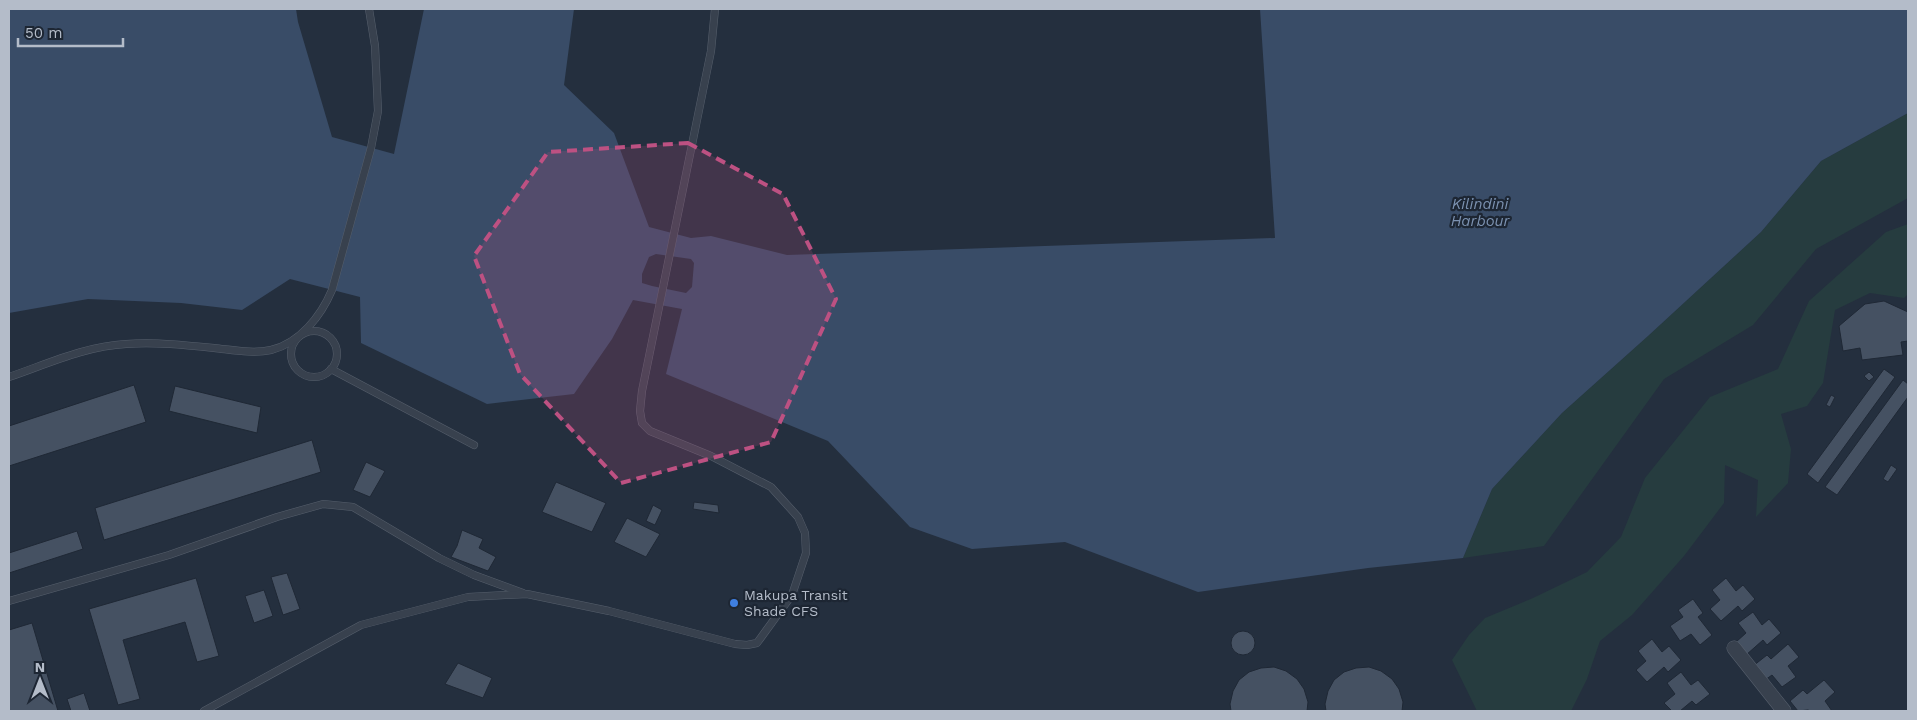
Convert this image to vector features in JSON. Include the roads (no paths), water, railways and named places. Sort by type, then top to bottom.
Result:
[{"type":"street","points":[[1734,648],[1784,711]]},
{"type":"lane","points":[[9,377],[85,351],[124,344],[184,345],[254,352],[272,350],[299,336],[310,331],[317,331],[330,336],[334,342],[337,356],[331,369],[319,376],[305,375],[292,364],[290,353],[292,346],[299,336],[326,304],[332,290],[371,148],[378,112],[378,89],[375,46],[369,9]]},
{"type":"lane","points":[[9,601],[169,555],[276,517],[323,504],[353,507],[404,535],[439,558],[474,575],[527,594],[609,611],[735,644],[747,645],[757,643],[792,595],[806,553],[805,533],[798,517],[770,487],[711,456],[650,432],[642,423],[640,411],[642,392],[711,51],[715,9]]},
{"type":"lane","points":[[331,369],[474,445]]},
{"type":"lane","points":[[204,711],[360,625],[468,597],[527,594]]},
{"type":"water","name":"Kilindini Harbour","points":[[9,9],[296,9],[298,22],[332,137],[394,154],[424,9],[574,9],[564,85],[614,133],[649,227],[691,238],[711,236],[787,255],[1275,238],[1260,9],[1908,9],[1908,113],[1821,161],[1761,232],[1562,413],[1492,489],[1463,558],[1368,568],[1198,592],[1065,542],[972,549],[910,527],[828,441],[666,374],[682,309],[633,300],[612,339],[574,394],[487,404],[361,343],[360,297],[290,279],[242,310],[181,303],[88,299],[9,313]],"holes":[[[656,254],[691,259],[694,263],[692,287],[686,293],[642,283],[642,274],[649,257]]]},
{"type":"place","name":"Makupa Transit Shade CFS","points":[[734,603]]}]
